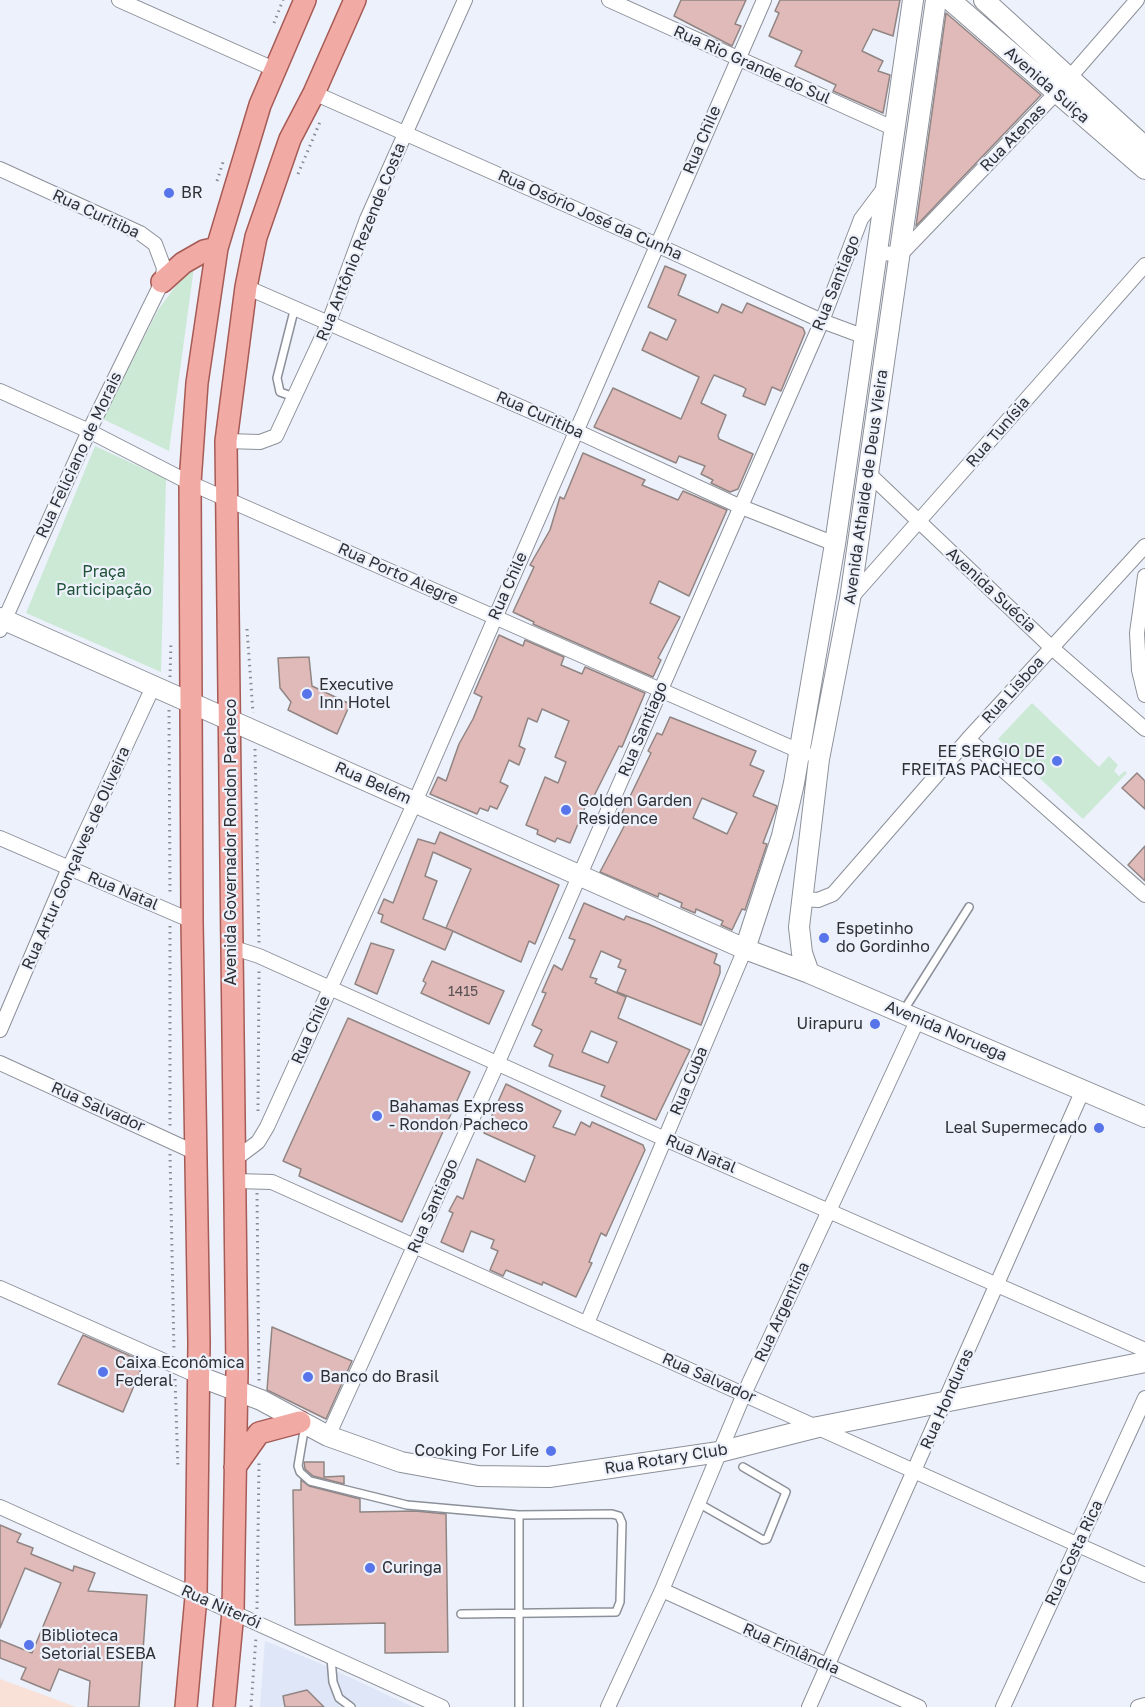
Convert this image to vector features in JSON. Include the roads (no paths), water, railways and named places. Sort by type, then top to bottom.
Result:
[{"type":"main road","points":[[186,1707],[196,1597],[198,1376],[194,1152],[186,919],[192,704],[190,483],[196,383],[217,248],[260,105],[305,0]]},
{"type":"main road","name":"Avenida Governador Rondon Pacheco","points":[[224,1707],[233,1612],[236,1390],[230,722],[224,496],[226,441],[246,287],[256,237],[290,139],[322,96],[355,0]]},
{"type":"main road","points":[[162,282],[189,259],[217,248]]},
{"type":"main road","points":[[235,1468],[259,1433],[302,1423]]},
{"type":"street","points":[[119,0],[276,70]]},
{"type":"street","name":"Rua Antônio Rezende Costa","points":[[226,441],[260,442],[276,436],[329,322],[348,266],[465,0]]},
{"type":"street","name":"Rua Rio Grande do Sul","points":[[609,0],[895,129]]},
{"type":"street","name":"Rua Chile","points":[[234,1160],[258,1142],[267,1127],[415,802],[493,617],[764,0]]},
{"type":"street","name":"Avenida Athaide de Deus Vieira","points":[[782,836],[799,751],[834,544],[913,0]]},
{"type":"street","name":"Avenida Athaide de Deus Vieira","points":[[809,973],[802,953],[800,927],[819,759],[850,599],[936,0]]},
{"type":"street","name":"Avenida Suiça","points":[[950,0],[1145,147]]},
{"type":"street","name":"Avenida Suiça","points":[[984,0],[1062,85],[1145,169]]},
{"type":"street","name":"Rua Atenas","points":[[901,254],[1062,85],[1137,0]]},
{"type":"street","name":"Rua Osório José da Cunha","points":[[322,96],[657,244],[822,321],[865,337]]},
{"type":"street","name":"Rua Curitiba","points":[[0,169],[140,233],[155,244],[161,255],[164,268],[162,282]]},
{"type":"street","name":"Rua Santiago","points":[[328,1436],[498,1062],[739,506],[822,321],[861,219],[886,187]]},
{"type":"street","points":[[876,254],[901,254]]},
{"type":"street","name":"Rua Tunísia","points":[[850,599],[1145,265]]},
{"type":"street","name":"Rua Feliciano de Morais","points":[[1,623],[89,431],[162,282]]},
{"type":"street","name":"Rua Curitiba","points":[[246,287],[576,431],[739,506],[834,544]]},
{"type":"street","name":"Rua Porto Alegre","points":[[0,391],[89,431],[190,483],[819,759]]},
{"type":"street","name":"Avenida Suécia","points":[[867,472],[1052,648],[1145,729]]},
{"type":"street","name":"Rua Lisboa","points":[[803,899],[818,900],[833,894],[968,739],[1145,546]]},
{"type":"street","points":[[1145,576],[1137,633],[1139,670],[1145,695]]},
{"type":"street","name":"Rua Belém","points":[[1,623],[230,722],[254,729],[745,949]]},
{"type":"street","name":"Rua Artur Gonçalves de Oliveira","points":[[0,1030],[69,868],[153,687]]},
{"type":"street","points":[[968,739],[1145,895]]},
{"type":"street","name":"Rua Cuba","points":[[587,1323],[745,949],[782,836]]},
{"type":"street","name":"Rua Natal","points":[[0,838],[186,919]]},
{"type":"street","points":[[772,959],[789,947],[800,927]]},
{"type":"street","name":"Rua Natal","points":[[231,947],[259,956],[665,1139],[830,1209],[1145,1350]]},
{"type":"street","name":"Avenida Noruega","points":[[745,949],[809,973],[1145,1117]]},
{"type":"street","name":"Rua Argentina","points":[[608,1707],[662,1590],[744,1394],[830,1209],[910,1016]]},
{"type":"street","name":"Rua Salvador","points":[[0,1063],[194,1152]]},
{"type":"street","name":"Rua Honduras","points":[[809,1707],[1083,1090]]},
{"type":"street","name":"Rua Salvador","points":[[235,1181],[272,1182],[1145,1575]]},
{"type":"street","points":[[0,1288],[198,1376]]},
{"type":"street","name":"Rua Rotary Club","points":[[198,1376],[259,1399],[328,1436],[401,1462],[478,1476],[549,1477],[719,1452],[818,1427],[1145,1362]]},
{"type":"street","name":"Rua Costa Rica","points":[[1003,1707],[1145,1398]]},
{"type":"street","name":"Rua Niterói","points":[[0,1507],[442,1707]]},
{"type":"street","name":"Rua Finlândia","points":[[662,1590],[919,1707]]},
{"type":"street","points":[[1138,1707],[1145,1705]]},
{"type":"lane","points":[[294,397],[280,392],[277,378],[295,307]]},
{"type":"lane","points":[[910,1016],[969,907]]},
{"type":"lane","points":[[302,1423],[298,1466],[300,1472],[310,1481],[407,1505],[519,1515],[612,1514],[619,1516],[622,1523],[620,1602],[616,1612],[461,1614]]},
{"type":"lane","points":[[698,1503],[763,1540],[767,1539],[786,1492],[743,1467]]},
{"type":"lane","points":[[519,1515],[519,1707]]},
{"type":"lane","points":[[331,1658],[333,1682],[339,1698],[351,1707]]},
{"type":"place","name":"BR","points":[[169,193]]},
{"type":"place","name":"Executive Inn Hotel","points":[[307,694]]},
{"type":"place","name":"EE SERGIO DE FREITAS PACHECO","points":[[1057,761]]},
{"type":"place","name":"Golden Garden Residence","points":[[566,810]]},
{"type":"place","name":"Espetinho do Gordinho","points":[[824,938]]},
{"type":"place","name":"Uirapuru","points":[[875,1024]]},
{"type":"place","name":"Bahamas Express - Rondon Pacheco","points":[[377,1116]]},
{"type":"place","name":"Leal Supermecado","points":[[1099,1128]]},
{"type":"place","name":"Caixa Econômica Federal","points":[[103,1372]]},
{"type":"place","name":"Banco do Brasil","points":[[308,1377]]},
{"type":"place","name":"Cooking For Life","points":[[551,1451]]},
{"type":"place","name":"Curinga","points":[[370,1568]]},
{"type":"place","name":"Biblioteca Setorial ESEBA","points":[[29,1645]]},
{"type":"park label","name":"Praça Participação","points":[[104,581]]}]
